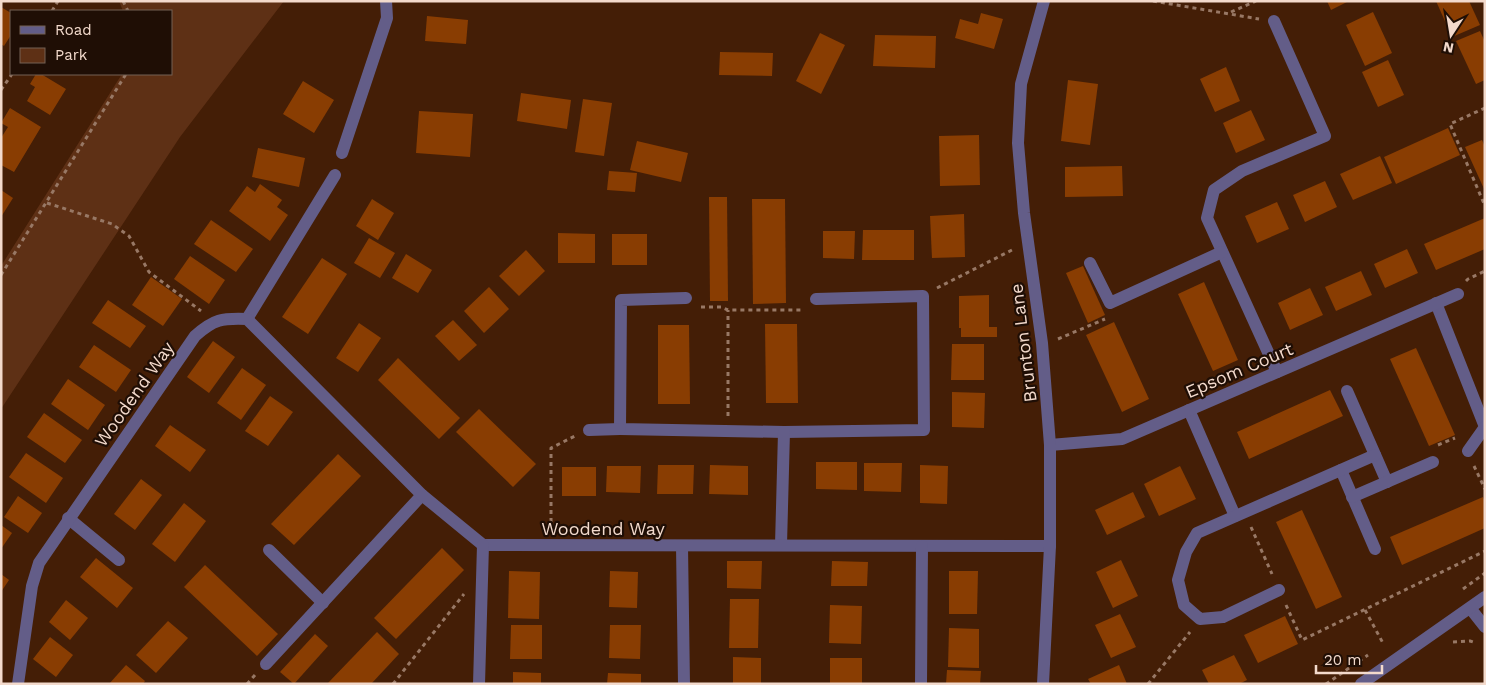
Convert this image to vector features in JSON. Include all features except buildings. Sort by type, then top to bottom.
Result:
[{"type":"street","points":[[342,153],[387,18],[386,1]]},
{"type":"street","name":"Brunton Lane","points":[[1043,684],[1050,546],[1050,446],[1042,343],[1028,241],[1018,143],[1021,84],[1044,1]]},
{"type":"street","points":[[1274,22],[1326,136],[1242,171],[1214,190],[1207,218],[1277,372]]},
{"type":"street","points":[[247,319],[335,175]]},
{"type":"street","points":[[1090,263],[1110,303],[1222,252]]},
{"type":"street","name":"Epsom Court","points":[[1050,446],[1122,439],[1458,294]]},
{"type":"street","points":[[589,430],[784,432],[924,430],[923,296],[816,298]]},
{"type":"street","points":[[620,429],[620,300],[686,298]]},
{"type":"street","points":[[1436,303],[1485,427],[1468,451]]},
{"type":"street","points":[[209,323],[228,318],[247,319],[422,495],[483,545],[479,684]]},
{"type":"street","name":"Woodend Way","points":[[18,684],[32,586],[39,563],[68,518],[195,336],[209,323]]},
{"type":"street","points":[[1347,391],[1387,482]]},
{"type":"street","points":[[1189,410],[1240,514]]},
{"type":"street","points":[[781,545],[784,432]]},
{"type":"street","points":[[1279,590],[1223,617],[1200,619],[1184,606],[1178,580],[1186,552],[1197,533],[1375,455]]},
{"type":"street","points":[[1352,497],[1433,462]]},
{"type":"street","points":[[1340,470],[1375,549]]},
{"type":"street","points":[[266,664],[422,495]]},
{"type":"street","points":[[68,518],[119,560]]},
{"type":"street","name":"Woodend Way","points":[[483,545],[1050,546]]},
{"type":"street","points":[[682,546],[684,684]]},
{"type":"street","points":[[921,684],[922,546]]},
{"type":"street","points":[[269,550],[323,602]]},
{"type":"street","points":[[1361,684],[1485,598]]},
{"type":"street","points":[[1470,608],[1485,627]]},
{"type":"path","points":[[1153,1],[1274,22]]},
{"type":"path","points":[[1230,13],[1256,1]]},
{"type":"path","points":[[1,90],[11,75]]},
{"type":"path","points":[[1,275],[125,75]]},
{"type":"path","points":[[1485,108],[1450,124],[1485,206]]},
{"type":"path","points":[[47,203],[112,224],[129,236],[149,272],[199,309],[209,323]]},
{"type":"path","points":[[923,296],[1028,241]]},
{"type":"path","points":[[686,298],[697,307],[721,307],[728,310],[808,310],[816,298]]},
{"type":"path","points":[[1042,343],[1064,338],[1108,318],[1110,303]]},
{"type":"path","points":[[728,310],[728,431]]},
{"type":"path","points":[[551,545],[551,448],[589,430]]},
{"type":"path","points":[[1240,514],[1302,640],[1485,551]]},
{"type":"path","points":[[393,684],[482,571]]},
{"type":"path","points":[[1365,610],[1384,644]]},
{"type":"path","points":[[1148,684],[1200,619]]},
{"type":"path","points":[[1449,643],[1459,640],[1478,644]]},
{"type":"green space","points":[[119,1],[284,1],[180,137],[1,409],[1,266],[121,75],[172,75],[172,10],[123,10]]}]
